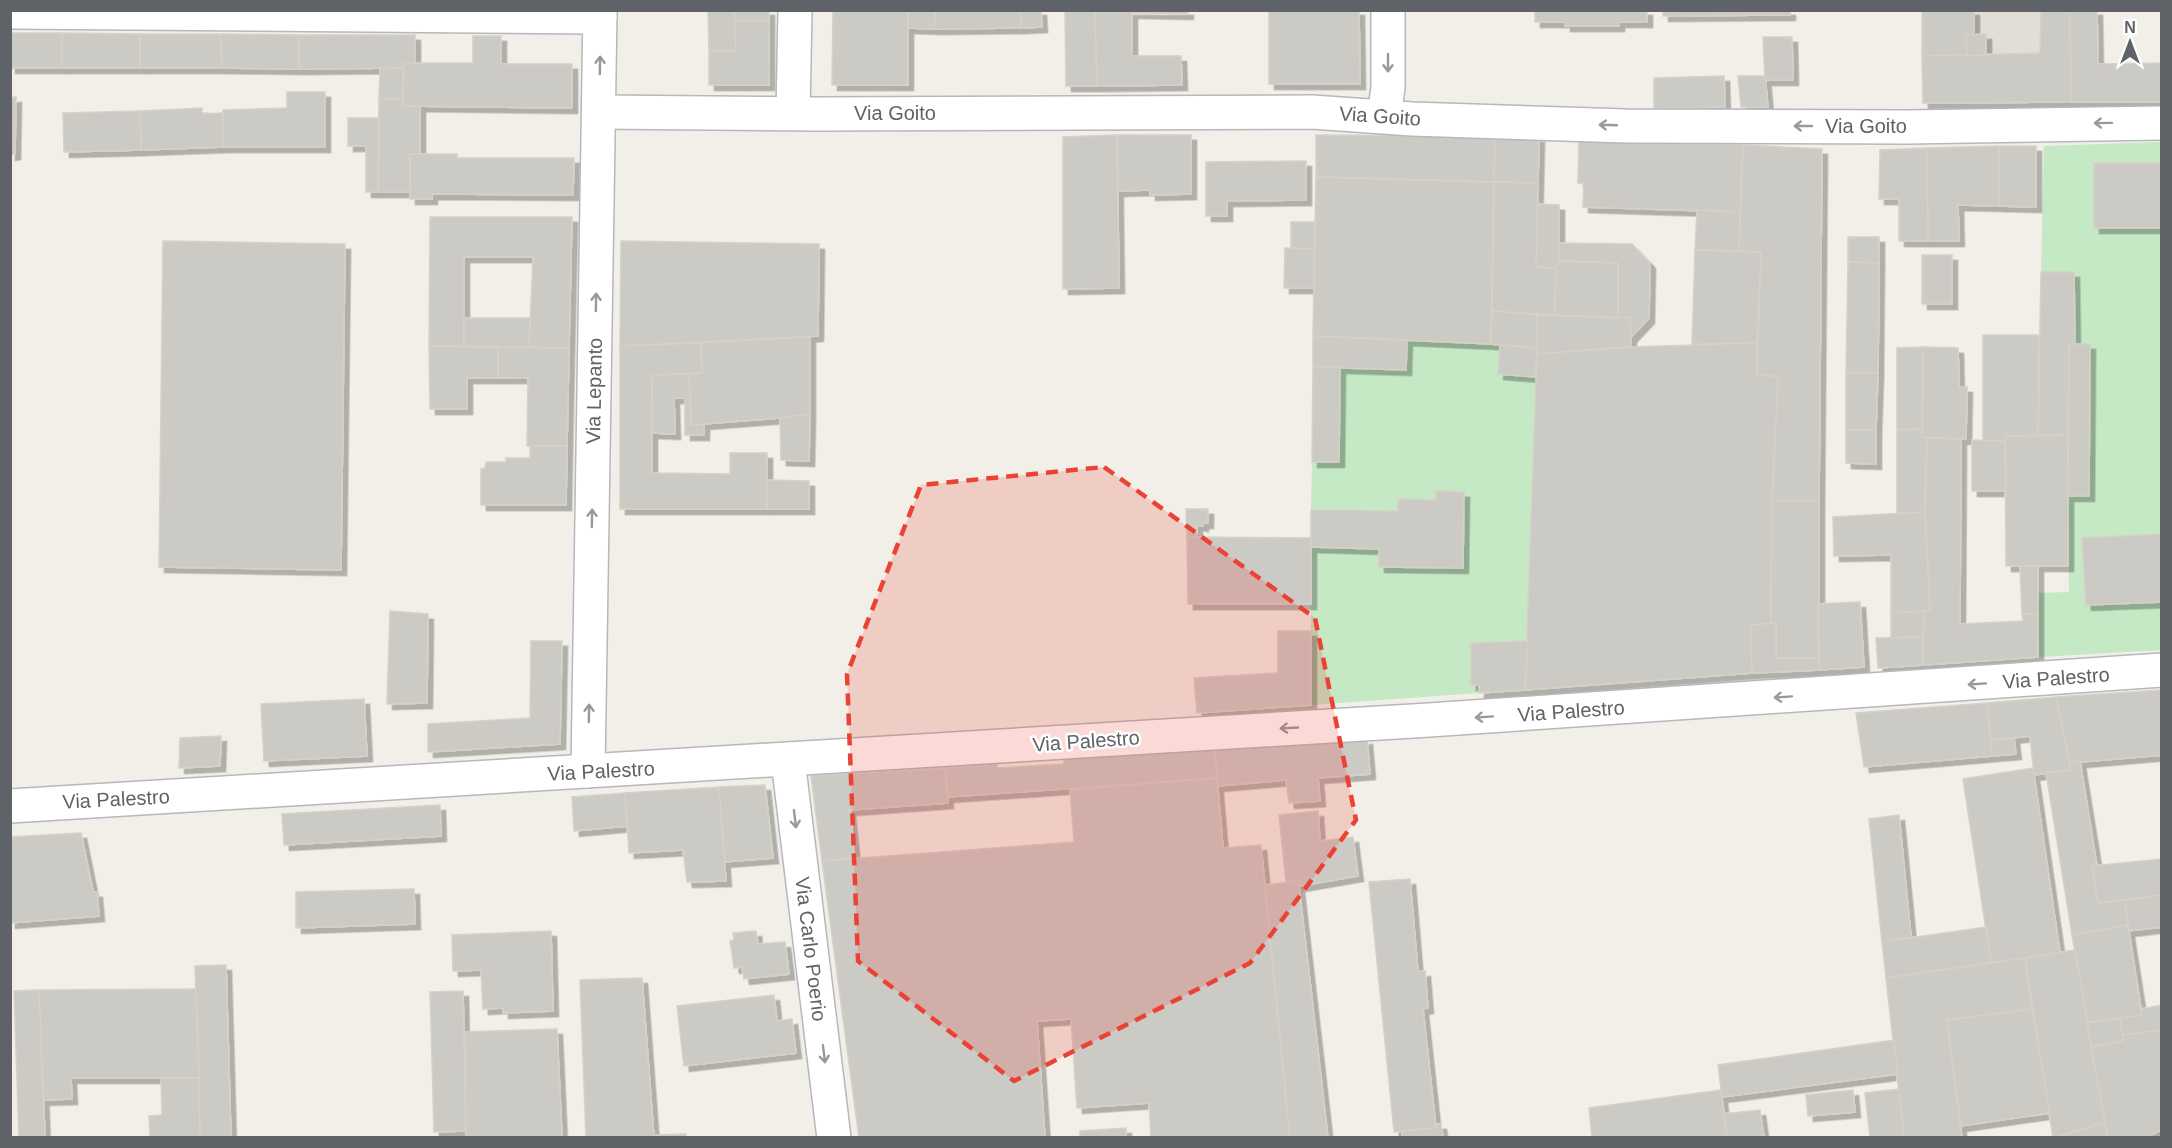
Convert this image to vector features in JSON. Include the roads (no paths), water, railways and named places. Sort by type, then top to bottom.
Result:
[{"type":"street","points":[[794,113],[795,10]]},
{"type":"street","points":[[1384,116],[1388,88],[1388,10]]},
{"type":"street","points":[[10,12],[600,14]]},
{"type":"street","name":"Via Lepanto","points":[[588,771],[600,14]]},
{"type":"street","name":"Via Goito","points":[[599,112],[1312,112],[1412,119],[1626,126],[1907,127],[2162,123]]},
{"type":"street","name":"Via Palestro","points":[[10,806],[788,760],[1844,693],[2162,670]]},
{"type":"street","name":"Via Carlo Poerio","points":[[788,760],[834,1137]]}]
